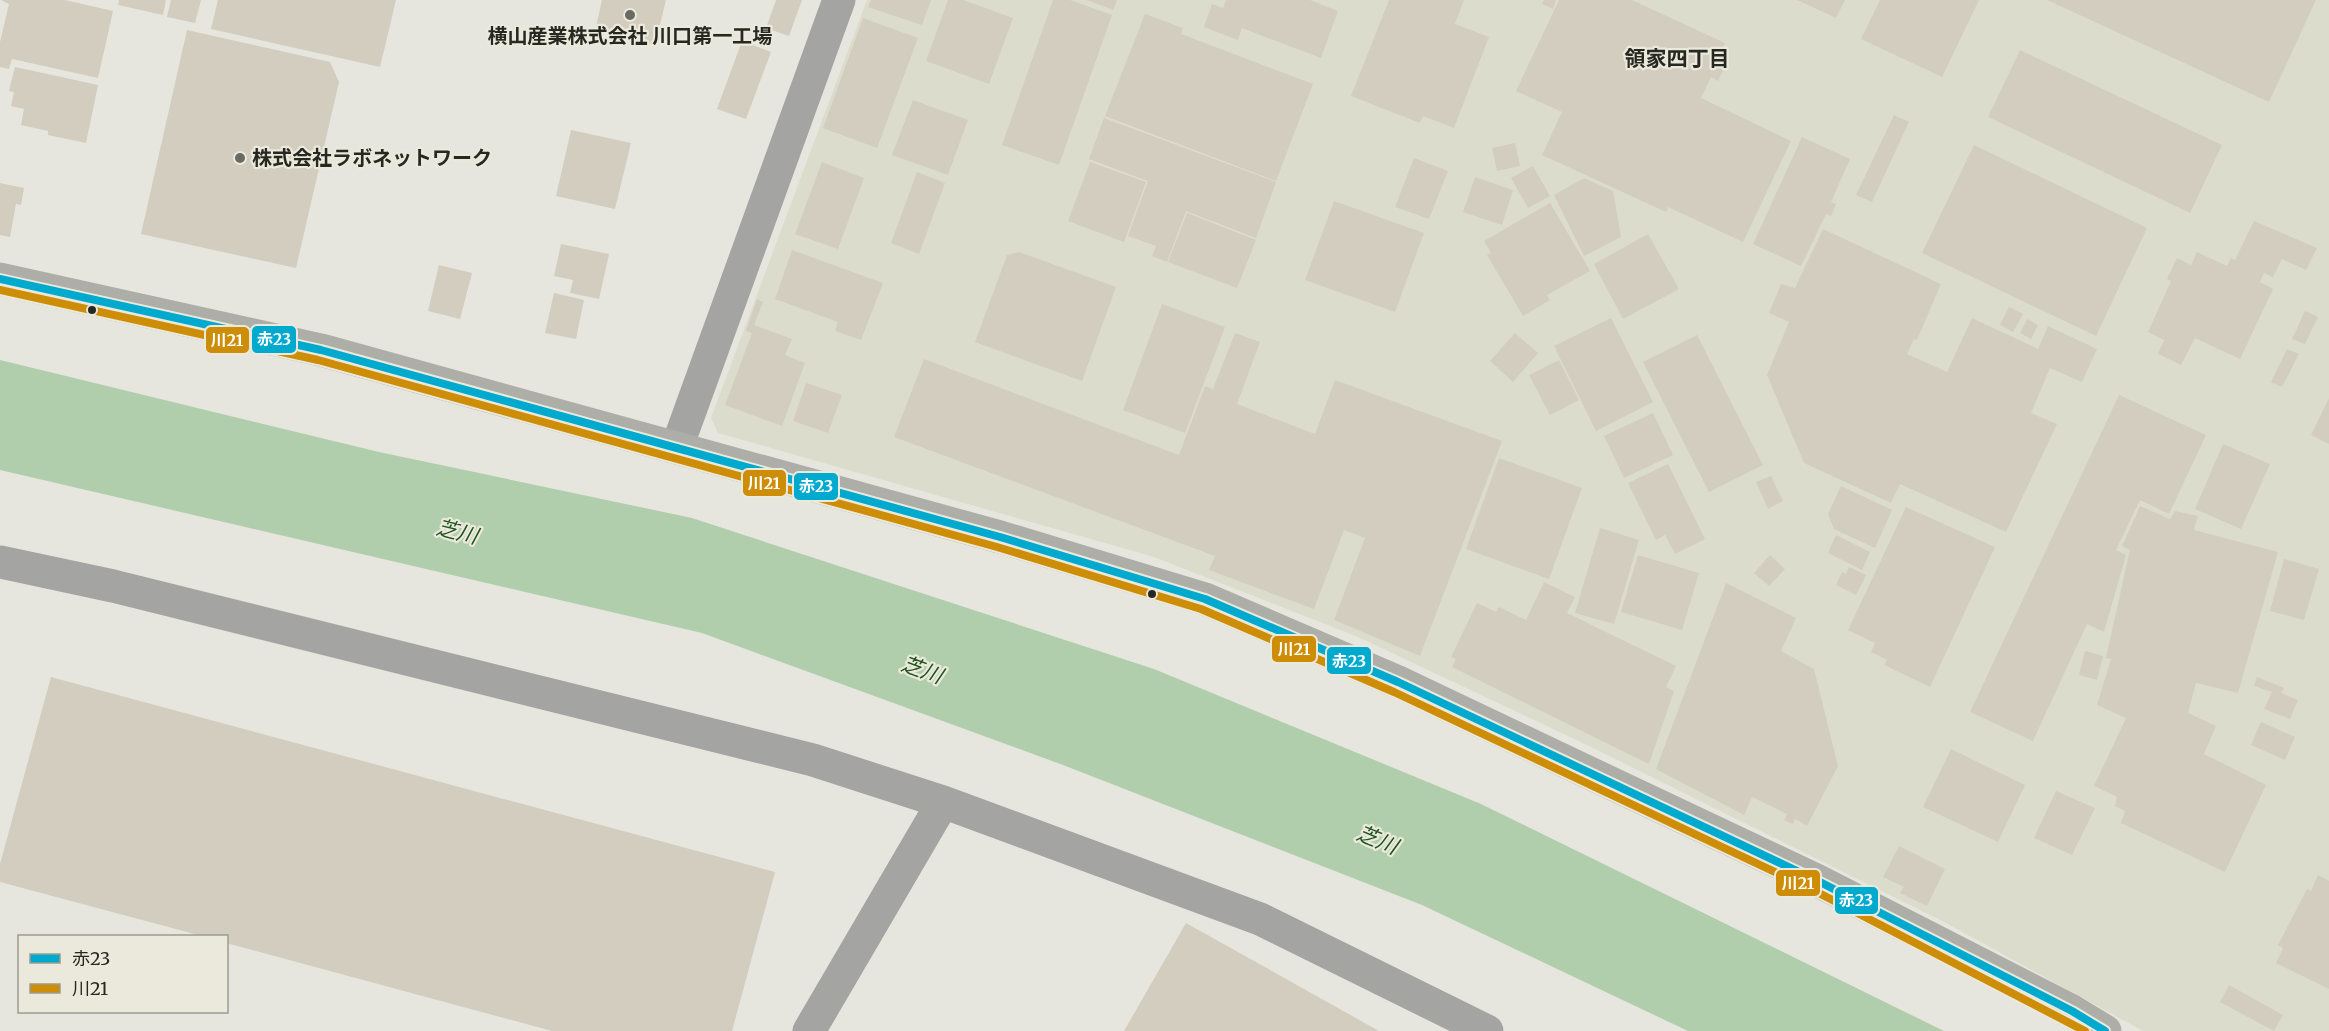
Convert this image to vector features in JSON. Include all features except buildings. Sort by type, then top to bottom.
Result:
[{"type":"street","points":[[677,447],[839,0]]},
{"type":"street","points":[[0,279],[321,350],[1000,537],[1205,599],[1398,682],[1818,881],[2072,1011],[2105,1031]]},
{"type":"street","points":[[0,562],[113,586],[813,760],[943,802],[1260,919],[1486,1031]]},
{"type":"street","points":[[809,1031],[943,802]]},
{"type":"shaded area","points":[[867,0],[2329,0],[2329,1031],[2143,1031],[1946,923],[1587,745],[1358,637],[1154,557],[718,433],[711,418]]},
{"type":"water","name":"芝川","points":[[0,360],[379,452],[692,518],[1154,669],[1481,804],[1944,1031],[1688,1031],[1422,905],[1063,765],[702,633],[0,470]]},
{"type":"transit line","name":"赤23","points":[[0,279],[321,350],[1000,537],[1205,599],[1398,682],[1818,881],[2072,1011],[2105,1031]]},
{"type":"transit line","name":"川21","points":[[0,290],[318,360],[997,547],[1201,609],[1394,692],[1813,890],[2085,1031]]},
{"type":"place","name":"横山産業株式会社 川口第一工場","points":[[630,15]]},
{"type":"place","name":"株式会社ラボネットワーク","points":[[240,158]]},
{"type":"district","name":"領家四丁目","points":[[1677,59]]}]
